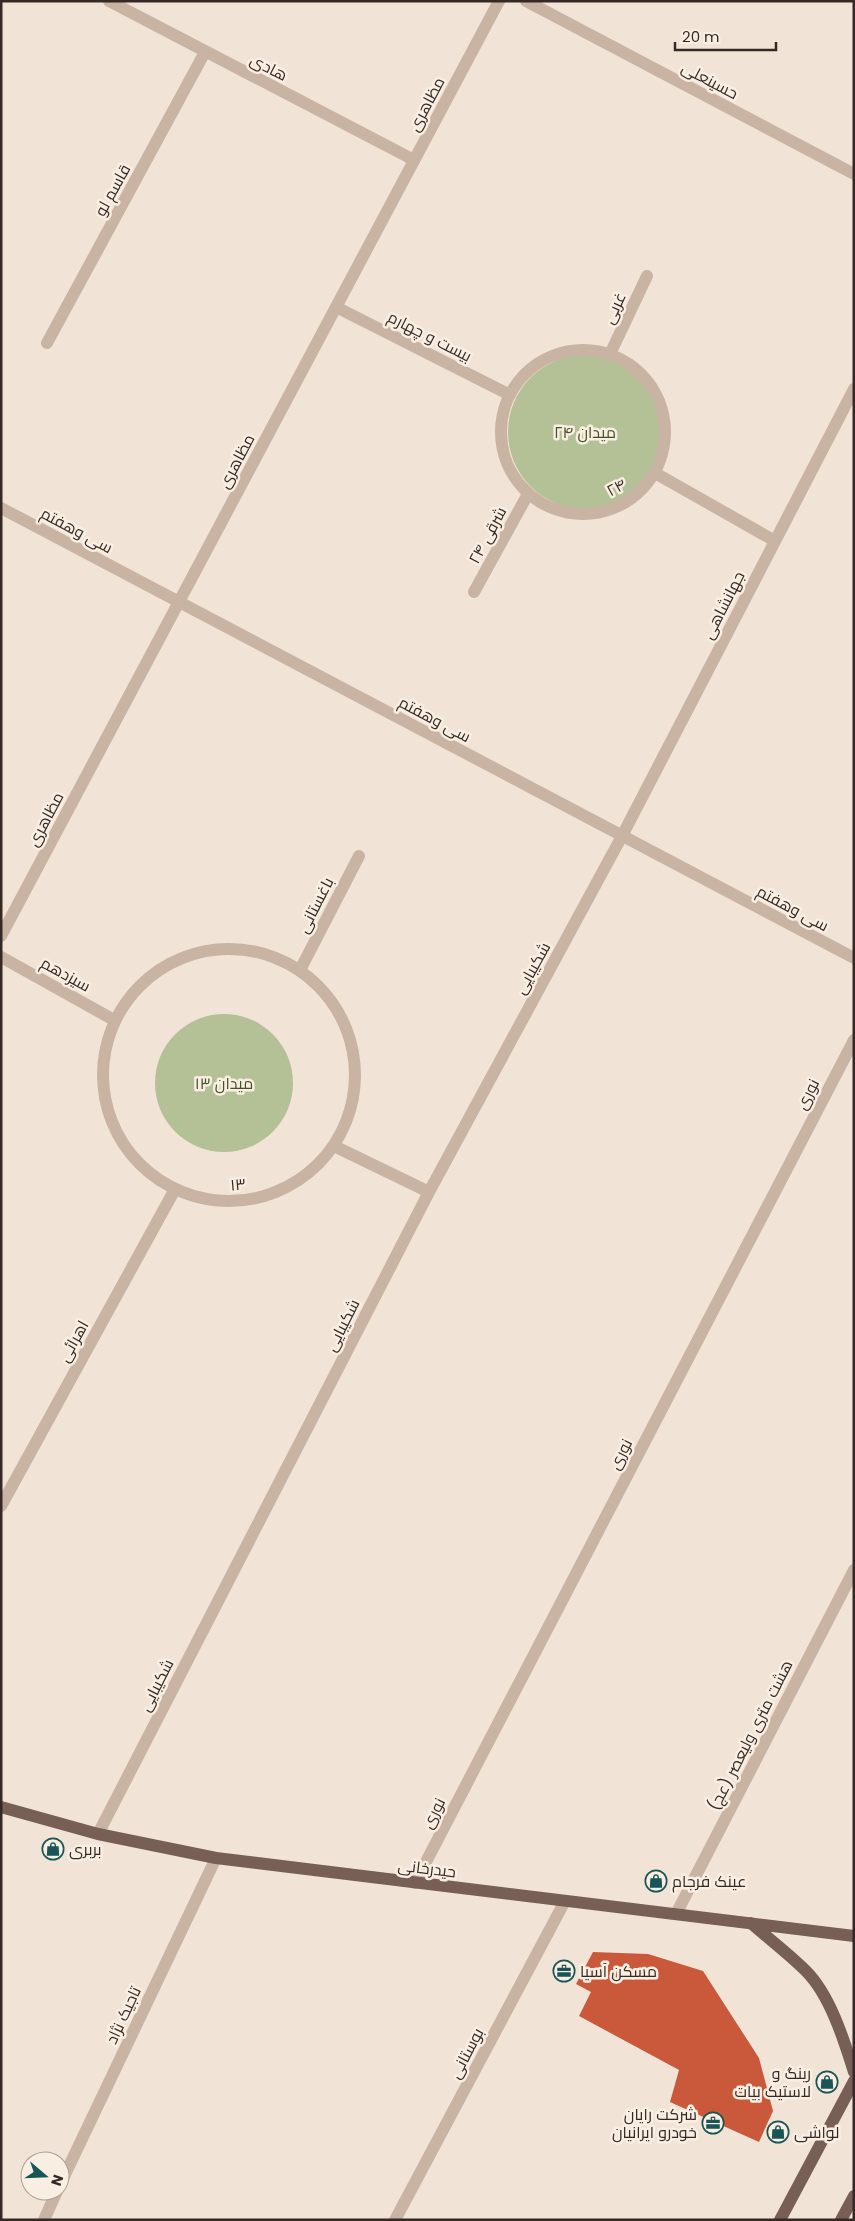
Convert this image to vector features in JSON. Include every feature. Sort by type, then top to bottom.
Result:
[{"type":"main road","name":"حیدرخانی","points":[[1,1807],[98,1834],[216,1858],[854,1936]]},
{"type":"main road","points":[[750,1923],[807,1972],[830,2007],[843,2037],[854,2072]]},
{"type":"main road","points":[[780,2220],[854,2081]]},
{"type":"main road","points":[[841,2220],[854,2196]]},
{"type":"street","name":"مظاهری","points":[[1,936],[499,1]]},
{"type":"street","name":"حسینعلی","points":[[526,1],[854,174]]},
{"type":"street","name":"هادی","points":[[117,3],[205,52],[414,160]]},
{"type":"street","name":"قاسم لو","points":[[47,343],[205,52]]},
{"type":"street","name":"غربی","points":[[610,354],[647,276]]},
{"type":"street","name":"بیست و چهارم","points":[[336,307],[510,395]]},
{"type":"street","name":"۲۴","points":[[588,349],[610,354],[632,365],[649,382],[661,403],[666,426],[664,450],[655,473],[640,493],[620,507],[596,514],[571,514],[548,507],[528,494],[511,473],[502,447],[502,420],[510,395],[524,375],[542,360],[564,352],[588,349]]},
{"type":"street","name":"جهانشاهی","points":[[622,836],[854,389]]},
{"type":"street","points":[[655,473],[775,541]]},
{"type":"street","name":"۲۴ شرقی","points":[[474,592],[528,494]]},
{"type":"street","name":"سی وهفتم","points":[[1,508],[854,958]]},
{"type":"street","name":"شکیبایی","points":[[98,1834],[429,1192],[622,836]]},
{"type":"street","name":"باغستانی","points":[[300,970],[359,856]]},
{"type":"street","name":"۱۳","points":[[218,948],[261,952],[300,970],[330,997],[348,1032],[356,1071],[351,1111],[334,1146],[310,1173],[279,1192],[244,1202],[208,1201],[174,1191],[141,1168],[117,1136],[103,1098],[102,1058],[114,1020],[140,984],[176,959],[209,950],[218,948]]},
{"type":"street","name":"سیزدهم","points":[[1,957],[114,1020]]},
{"type":"street","name":"نوری","points":[[415,1883],[854,1040]]},
{"type":"street","points":[[334,1146],[429,1192]]},
{"type":"street","name":"اهرائی","points":[[1,1506],[174,1191]]},
{"type":"street","name":"هشت متری ولیعصر (عج)","points":[[676,1914],[854,1570]]},
{"type":"street","name":"تاجیک نژاد","points":[[70,2164],[216,1858]]},
{"type":"street","name":"بوستانی","points":[[395,2220],[565,1902]]},
{"type":"street","points":[[44,2220],[53,2201]]},
{"type":"green space","name":"میدان ۲۴","points":[[585,355],[600,356],[615,361],[640,377],[656,402],[661,417],[661,447],[656,462],[640,487],[615,503],[600,508],[585,509],[570,508],[555,503],[530,487],[514,462],[509,447],[508,432],[509,417],[514,402],[530,377],[555,361],[570,356]]},
{"type":"green space","name":"میدان ۱۳","points":[[224,1014],[250,1019],[262,1025],[273,1034],[282,1045],[288,1057],[293,1083],[288,1109],[282,1121],[273,1132],[262,1141],[250,1147],[224,1152],[198,1147],[186,1141],[175,1132],[166,1121],[160,1109],[155,1083],[160,1057],[166,1045],[175,1034],[186,1025],[198,1019]]},
{"type":"building","points":[[593,1952],[648,1954],[703,1971],[759,2058],[773,2111],[759,2142],[670,2102],[679,2070],[579,2016],[591,1992],[576,1984]]},
{"type":"place","name":"بربری","points":[[53,1849]]},
{"type":"place","name":"عینک فرجام","points":[[656,1881]]},
{"type":"place","name":"مسکن آسیا","points":[[564,1971]]},
{"type":"place","name":"رینگ و لاستیک بیات","points":[[827,2082]]},
{"type":"place","name":"شرکت رایان خودرو ایرانیان","points":[[713,2123]]},
{"type":"place","name":"لواشی","points":[[778,2132]]}]
